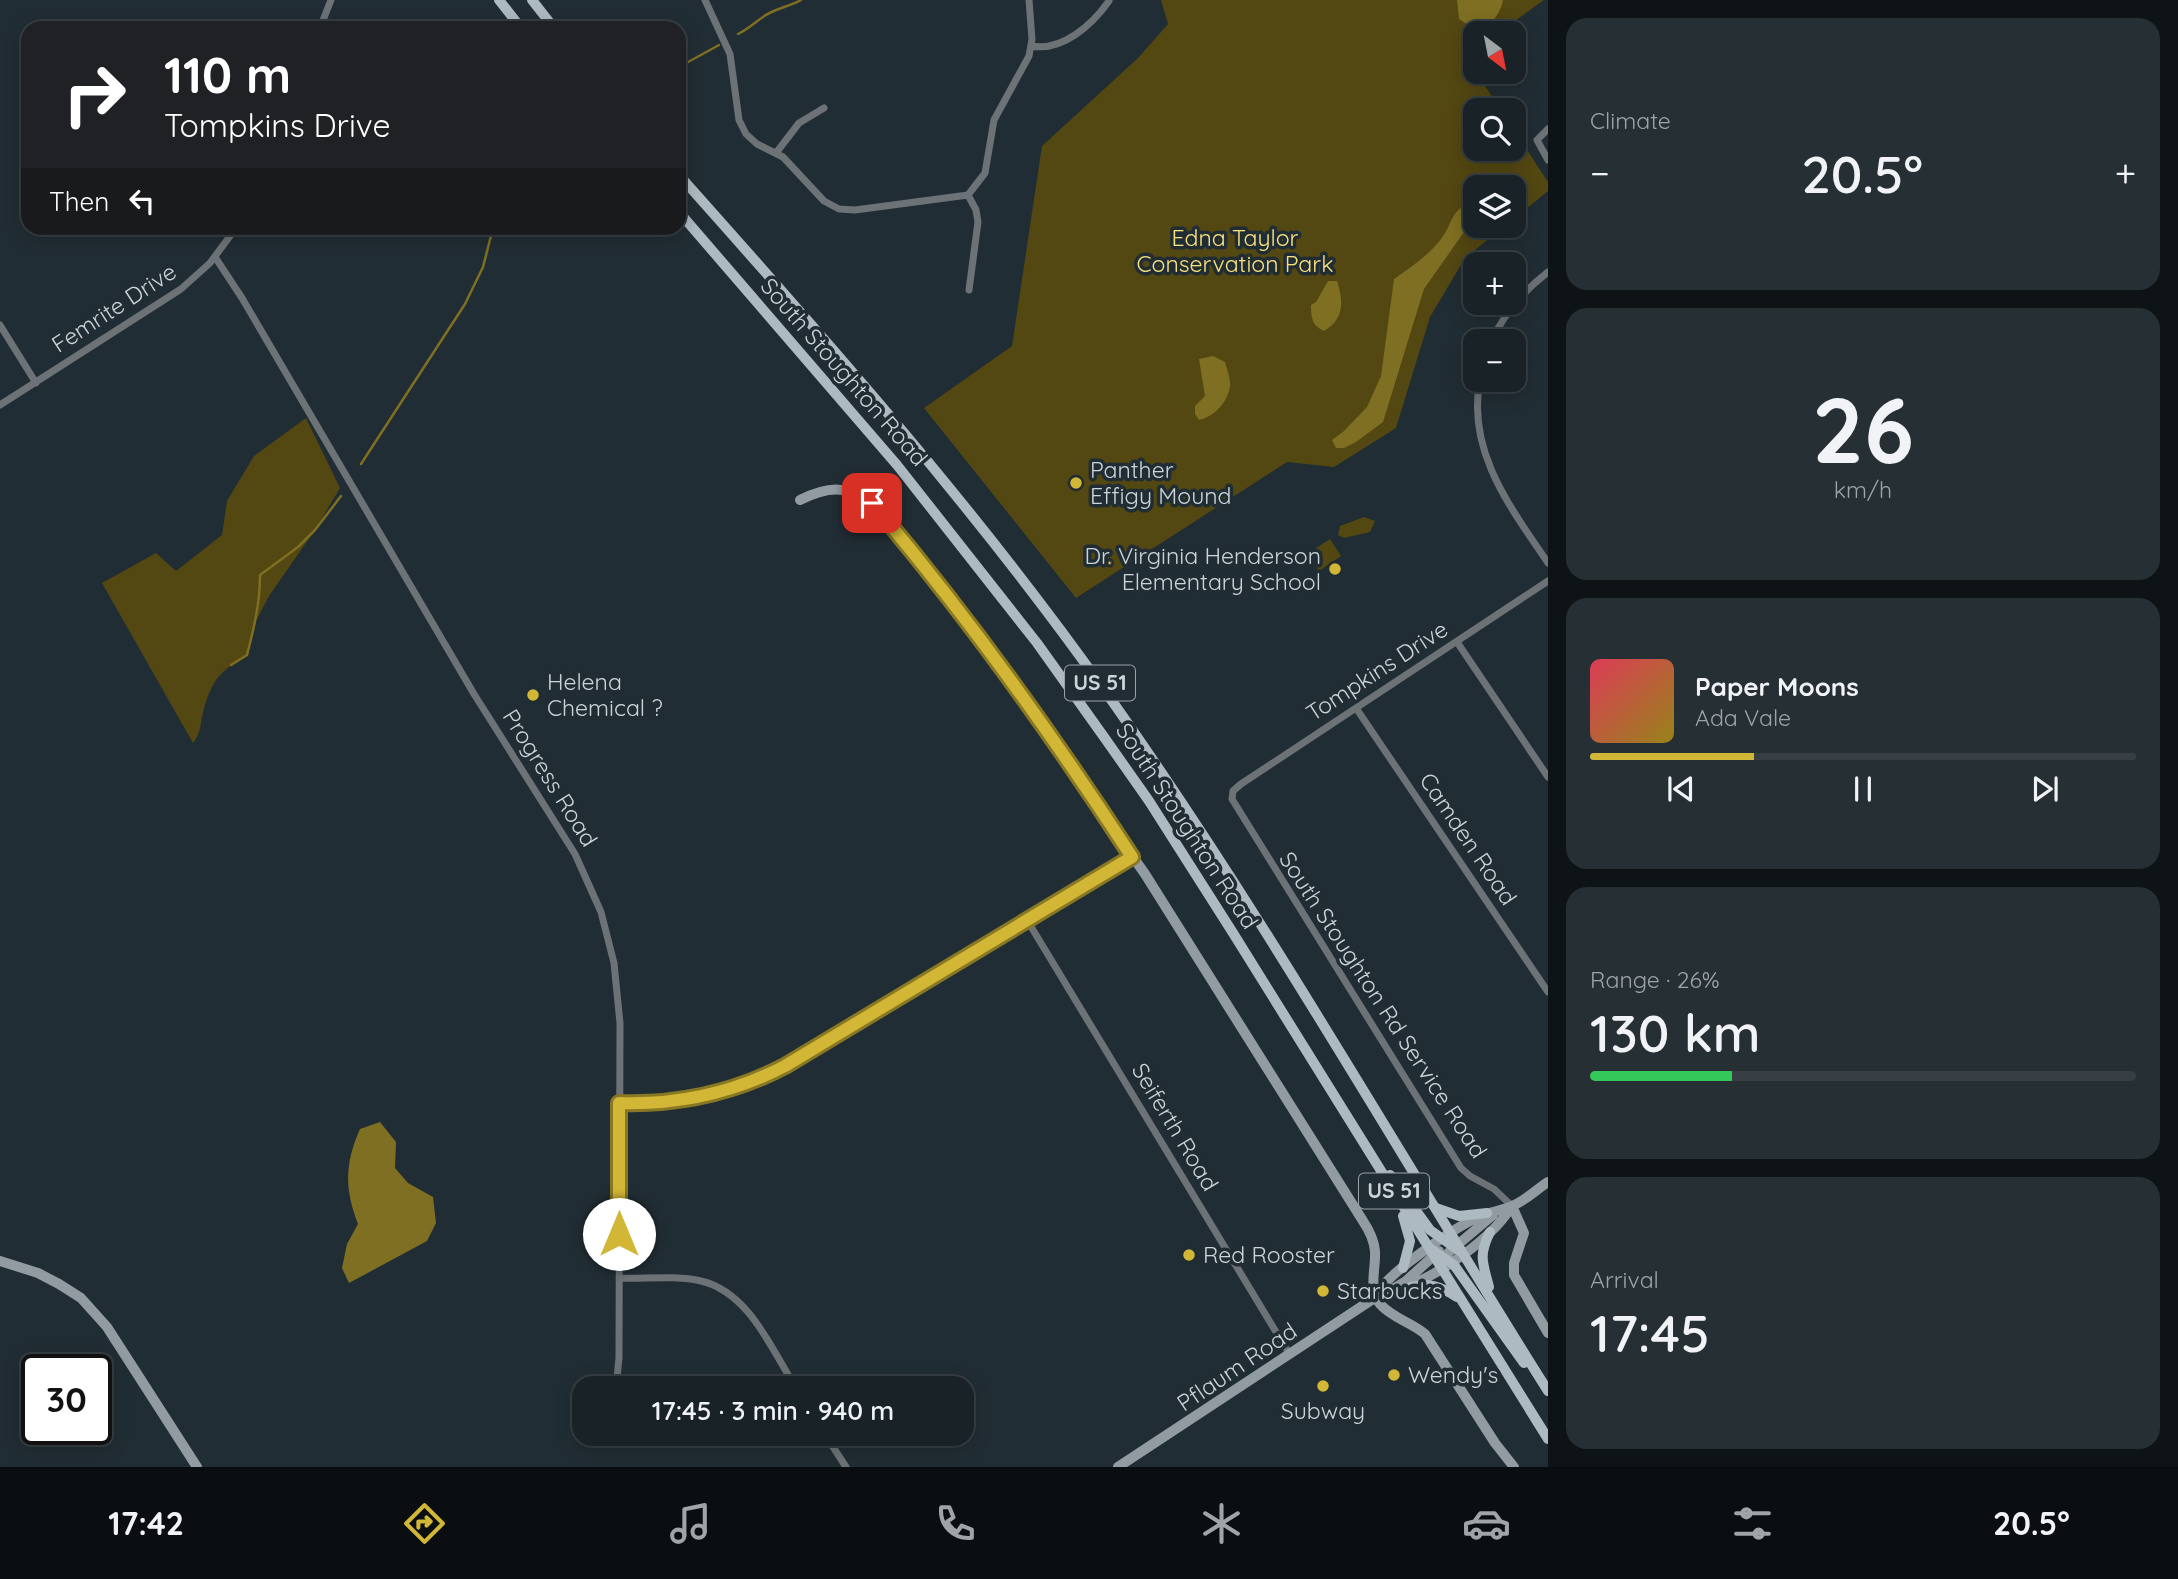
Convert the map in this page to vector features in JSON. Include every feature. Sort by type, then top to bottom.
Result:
[{"type":"main road","points":[[499,0],[516,21]]},
{"type":"main road","points":[[532,0],[548,21]]},
{"type":"main road","name":"South Stoughton Road","points":[[686,183],[860,379],[989,537],[1064,635],[1192,817],[1436,1208],[1452,1243],[1490,1297],[1546,1388]]},
{"type":"main road","name":"South Stoughton Road","points":[[686,220],[897,465],[1037,643],[1149,802],[1403,1206],[1439,1257],[1459,1298],[1548,1439]]},
{"type":"main road","points":[[1358,1134],[1408,1197],[1430,1230],[1452,1243]]},
{"type":"main road","points":[[1403,1206],[1403,1217],[1410,1241],[1403,1268]]},
{"type":"main road","points":[[1436,1208],[1459,1216],[1487,1213]]},
{"type":"main road","points":[[1490,1232],[1484,1243],[1481,1259],[1490,1297]]},
{"type":"main road","points":[[1439,1257],[1470,1285],[1520,1359],[1546,1388]]},
{"type":"main road","points":[[1410,1287],[1435,1285],[1459,1298]]},
{"type":"street","points":[[323,21],[331,0]]},
{"type":"street","points":[[705,0],[730,54],[737,111],[742,127],[751,139],[776,153],[833,207],[855,210],[968,195],[985,173],[994,120],[1021,73],[1031,46],[1029,0]]},
{"type":"street","points":[[1031,46],[1059,44],[1096,18],[1109,1]]},
{"type":"street","points":[[776,153],[799,123],[824,108]]},
{"type":"street","points":[[1548,129],[1537,140],[1548,160]]},
{"type":"street","points":[[968,195],[976,210],[978,222],[969,290]]},
{"type":"street","name":"Femrite Drive","points":[[0,405],[152,309],[198,275],[231,235]]},
{"type":"street","name":"Progress Road","points":[[215,257],[255,320],[474,694],[581,866],[601,912],[614,962],[619,1017],[618,1376]]},
{"type":"street","points":[[1498,329],[1518,298],[1548,272]]},
{"type":"street","points":[[0,325],[36,383]]},
{"type":"street","points":[[1479,392],[1482,439],[1490,471],[1548,563]]},
{"type":"street","points":[[800,500],[822,490],[834,488],[853,491],[872,503],[988,650],[1067,760],[1160,898],[1368,1229],[1375,1248],[1373,1286],[1376,1297],[1389,1313],[1415,1325],[1425,1334],[1471,1407],[1514,1467]]},
{"type":"street","name":"Tompkins Drive","points":[[1232,796],[1241,784],[1548,581]]},
{"type":"street","points":[[1457,642],[1548,777]]},
{"type":"street","name":"Camden Road","points":[[1356,708],[1548,992]]},
{"type":"street","name":"South Stoughton Rd Service Road","points":[[1232,796],[1240,816],[1461,1168],[1494,1189],[1512,1206]]},
{"type":"street","points":[[619,1103],[650,1104],[680,1100],[709,1095],[761,1079],[1132,857]]},
{"type":"street","name":"Seiferth Road","points":[[1027,920],[1290,1355]]},
{"type":"street","points":[[1540,981],[1548,975]]},
{"type":"street","name":"Pflaum Road","points":[[1118,1467],[1376,1297],[1410,1287],[1452,1243],[1487,1213],[1512,1206],[1548,1182]]},
{"type":"street","points":[[1452,1243],[1490,1216],[1512,1206],[1524,1233],[1514,1263],[1514,1275],[1548,1333]]},
{"type":"street","name":"Pflaum Road","points":[[1376,1297],[1382,1286],[1403,1268],[1439,1257],[1452,1243],[1490,1232],[1512,1206]]},
{"type":"street","points":[[1376,1297],[1406,1281],[1439,1257]]},
{"type":"street","points":[[0,1261],[38,1273],[81,1298],[107,1327],[197,1467]]},
{"type":"street","points":[[619,1278],[699,1280],[723,1291],[746,1310],[788,1376]]},
{"type":"street","points":[[832,1446],[846,1467]]},
{"type":"green space","name":"Edna Taylor Conservation Park","points":[[1161,0],[1544,0],[1515,21],[1463,21],[1463,84],[1484,84],[1493,98],[1463,98],[1463,161],[1526,161],[1526,148],[1548,182],[1548,191],[1526,209],[1526,175],[1463,175],[1463,238],[1490,238],[1472,252],[1463,252],[1463,261],[1430,317],[1396,428],[1334,467],[1287,462],[1076,598],[924,408],[1012,346],[1042,146],[1138,58],[1168,24]]},
{"type":"green space","points":[[306,418],[340,488],[315,530],[269,596],[255,623],[247,655],[228,667],[216,680],[193,743],[102,583],[156,553],[176,571],[222,535],[227,501],[254,456]]},
{"type":"green space","points":[[1364,517],[1375,521],[1370,532],[1344,538],[1338,535],[1340,526]]},
{"type":"green space","points":[[1330,539],[1341,556],[1319,571],[1307,554]]},
{"type":"shaded area","points":[[1457,0],[1503,0],[1492,21],[1463,22],[1459,19]]},
{"type":"shaded area","points":[[1463,207],[1463,233],[1424,289],[1383,422],[1356,442],[1344,448],[1336,448],[1332,440],[1367,407],[1381,376],[1394,279],[1436,245]]},
{"type":"shaded area","points":[[1328,281],[1337,281],[1341,309],[1335,321],[1324,331],[1313,321],[1311,305],[1316,302]]},
{"type":"shaded area","points":[[1213,356],[1225,362],[1230,381],[1229,392],[1215,412],[1199,420],[1195,414],[1195,406],[1205,396],[1199,359]]},
{"type":"shaded area","points":[[380,1122],[396,1142],[395,1168],[408,1183],[433,1197],[436,1223],[427,1241],[349,1283],[342,1268],[347,1244],[358,1224],[350,1199],[348,1176],[351,1153],[360,1129]]},
{"type":"waterway","points":[[738,34],[767,14],[801,0]]},
{"type":"waterway","points":[[686,63],[719,45]]},
{"type":"waterway","points":[[361,464],[465,304],[483,267],[491,235]]},
{"type":"waterway","points":[[231,665],[247,655],[258,605],[260,575],[298,547],[341,496]]},
{"type":"place","name":"Panther Effigy Mound","points":[[1076,483]]},
{"type":"place","name":"Dr. Virginia Henderson Elementary School","points":[[1335,569]]},
{"type":"place","name":"Helena Chemical ?","points":[[533,695]]},
{"type":"place","name":"Red Rooster","points":[[1189,1255]]},
{"type":"place","name":"Starbucks","points":[[1323,1291]]},
{"type":"place","name":"Wendy's","points":[[1394,1375]]},
{"type":"place","name":"Subway","points":[[1323,1386]]},
{"type":"route","points":[[619,1234],[619,1103],[650,1104],[680,1100],[709,1095],[761,1079],[1132,857],[988,650],[872,503]]}]
